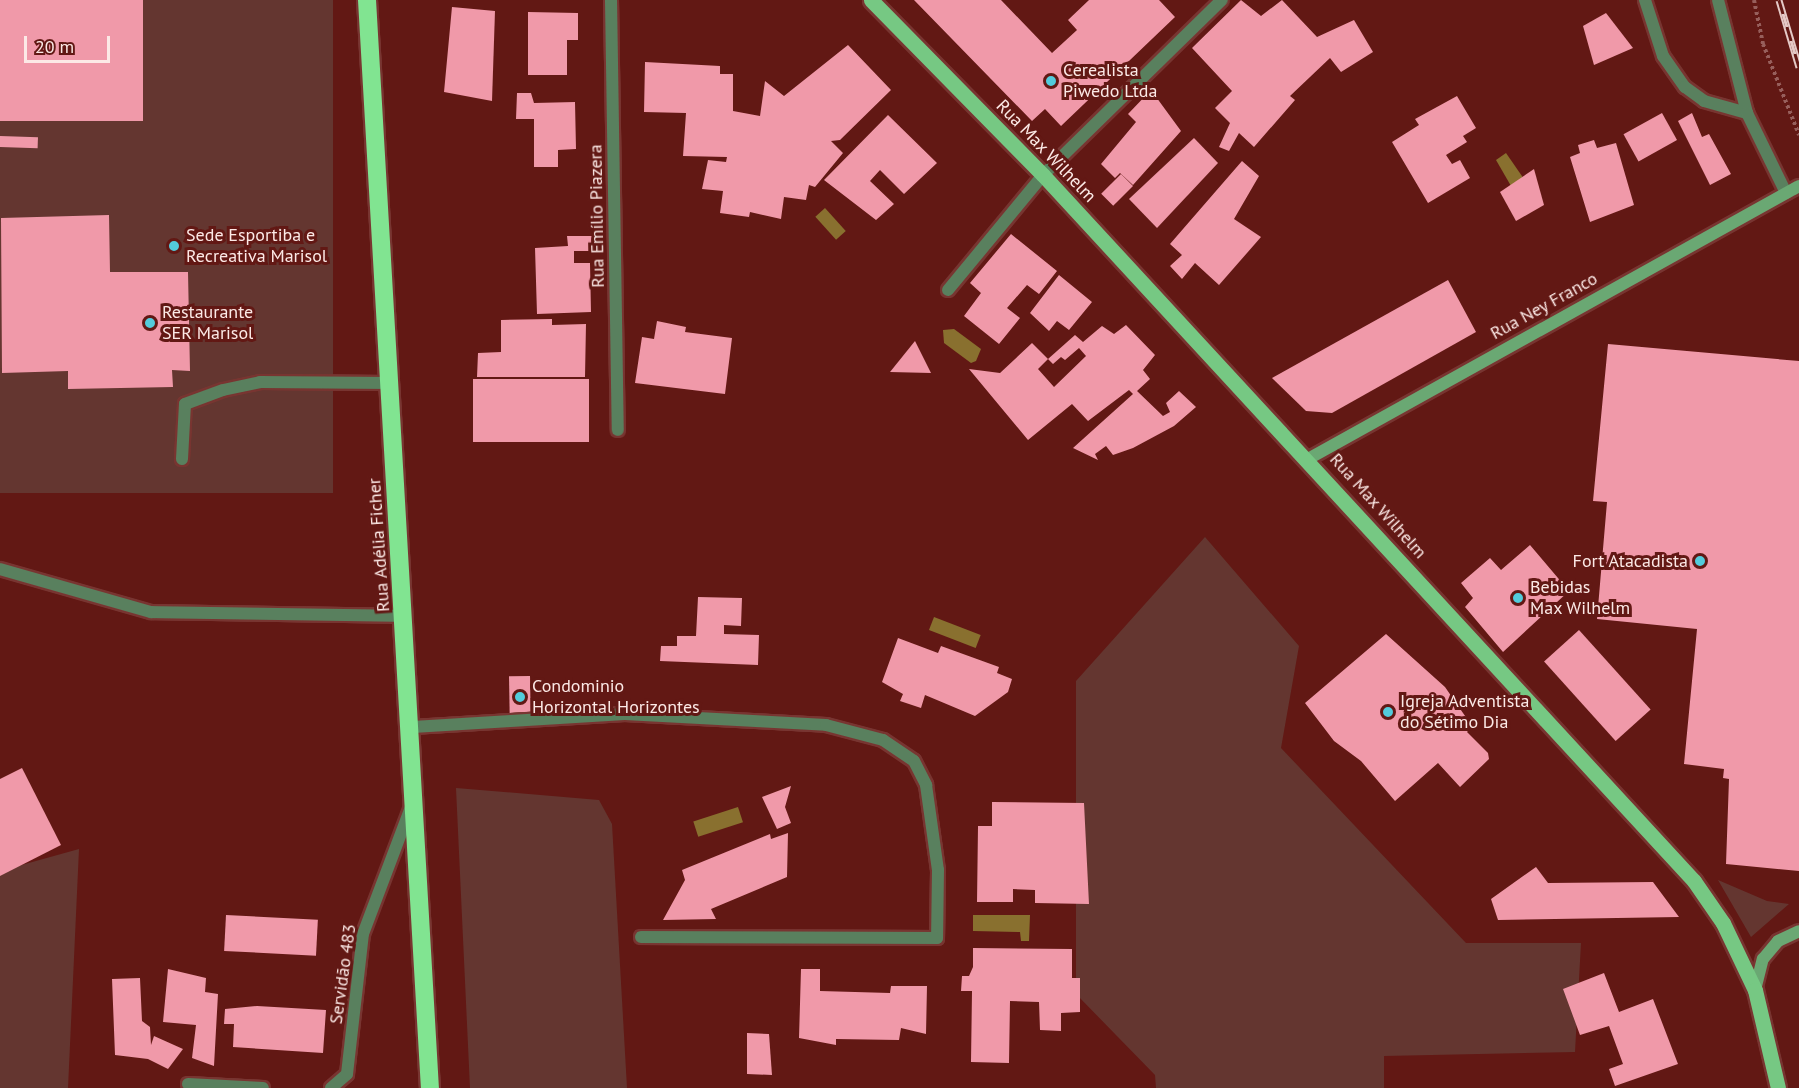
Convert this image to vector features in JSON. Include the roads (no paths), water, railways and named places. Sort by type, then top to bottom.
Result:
[{"type":"highway","name":"Rua Adélia Ficher","points":[[367,0],[413,727],[430,1088]]},
{"type":"main road","name":"Rua Max Wilhelm","points":[[871,0],[1043,175],[1308,459],[1687,872],[1723,923],[1755,990],[1778,1088]]},
{"type":"street","name":"Rua Emílio Piazera","points":[[611,0],[618,430]]},
{"type":"street","points":[[948,290],[1043,175],[1222,0]]},
{"type":"street","points":[[1645,0],[1663,56],[1685,87],[1704,102],[1747,113]]},
{"type":"street","points":[[1718,0],[1747,113],[1786,193]]},
{"type":"street","name":"Rua Ney Franco","points":[[1308,459],[1799,186]]},
{"type":"street","points":[[182,459],[185,404],[260,382],[390,383]]},
{"type":"street","points":[[0,569],[151,612],[405,616]]},
{"type":"street","points":[[413,727],[624,714],[826,725],[883,740],[914,760],[926,785],[931,818],[937,938],[641,937]]},
{"type":"street","name":"Servidão 483","points":[[331,1088],[347,1074],[363,934],[416,794]]},
{"type":"street","points":[[1755,990],[1763,959],[1778,941],[1799,931]]},
{"type":"street","points":[[188,1084],[263,1088]]},
{"type":"railway","points":[[1779,0],[1799,67]]},
{"type":"place","name":"Cerealista Piwedo Ltda","points":[[1051,81]]},
{"type":"place","name":"Sede Esportiba e Recreativa Marisol","points":[[174,246]]},
{"type":"place","name":"Restaurante SER Marisol","points":[[150,323]]},
{"type":"place","name":"Fort Atacadista","points":[[1700,561]]},
{"type":"place","name":"Bebidas Max Wilhelm","points":[[1518,598]]},
{"type":"place","name":"Condominio Horizontal Horizontes","points":[[520,697]]},
{"type":"place","name":"Igreja Adventista do Sétimo Dia","points":[[1388,712]]}]
